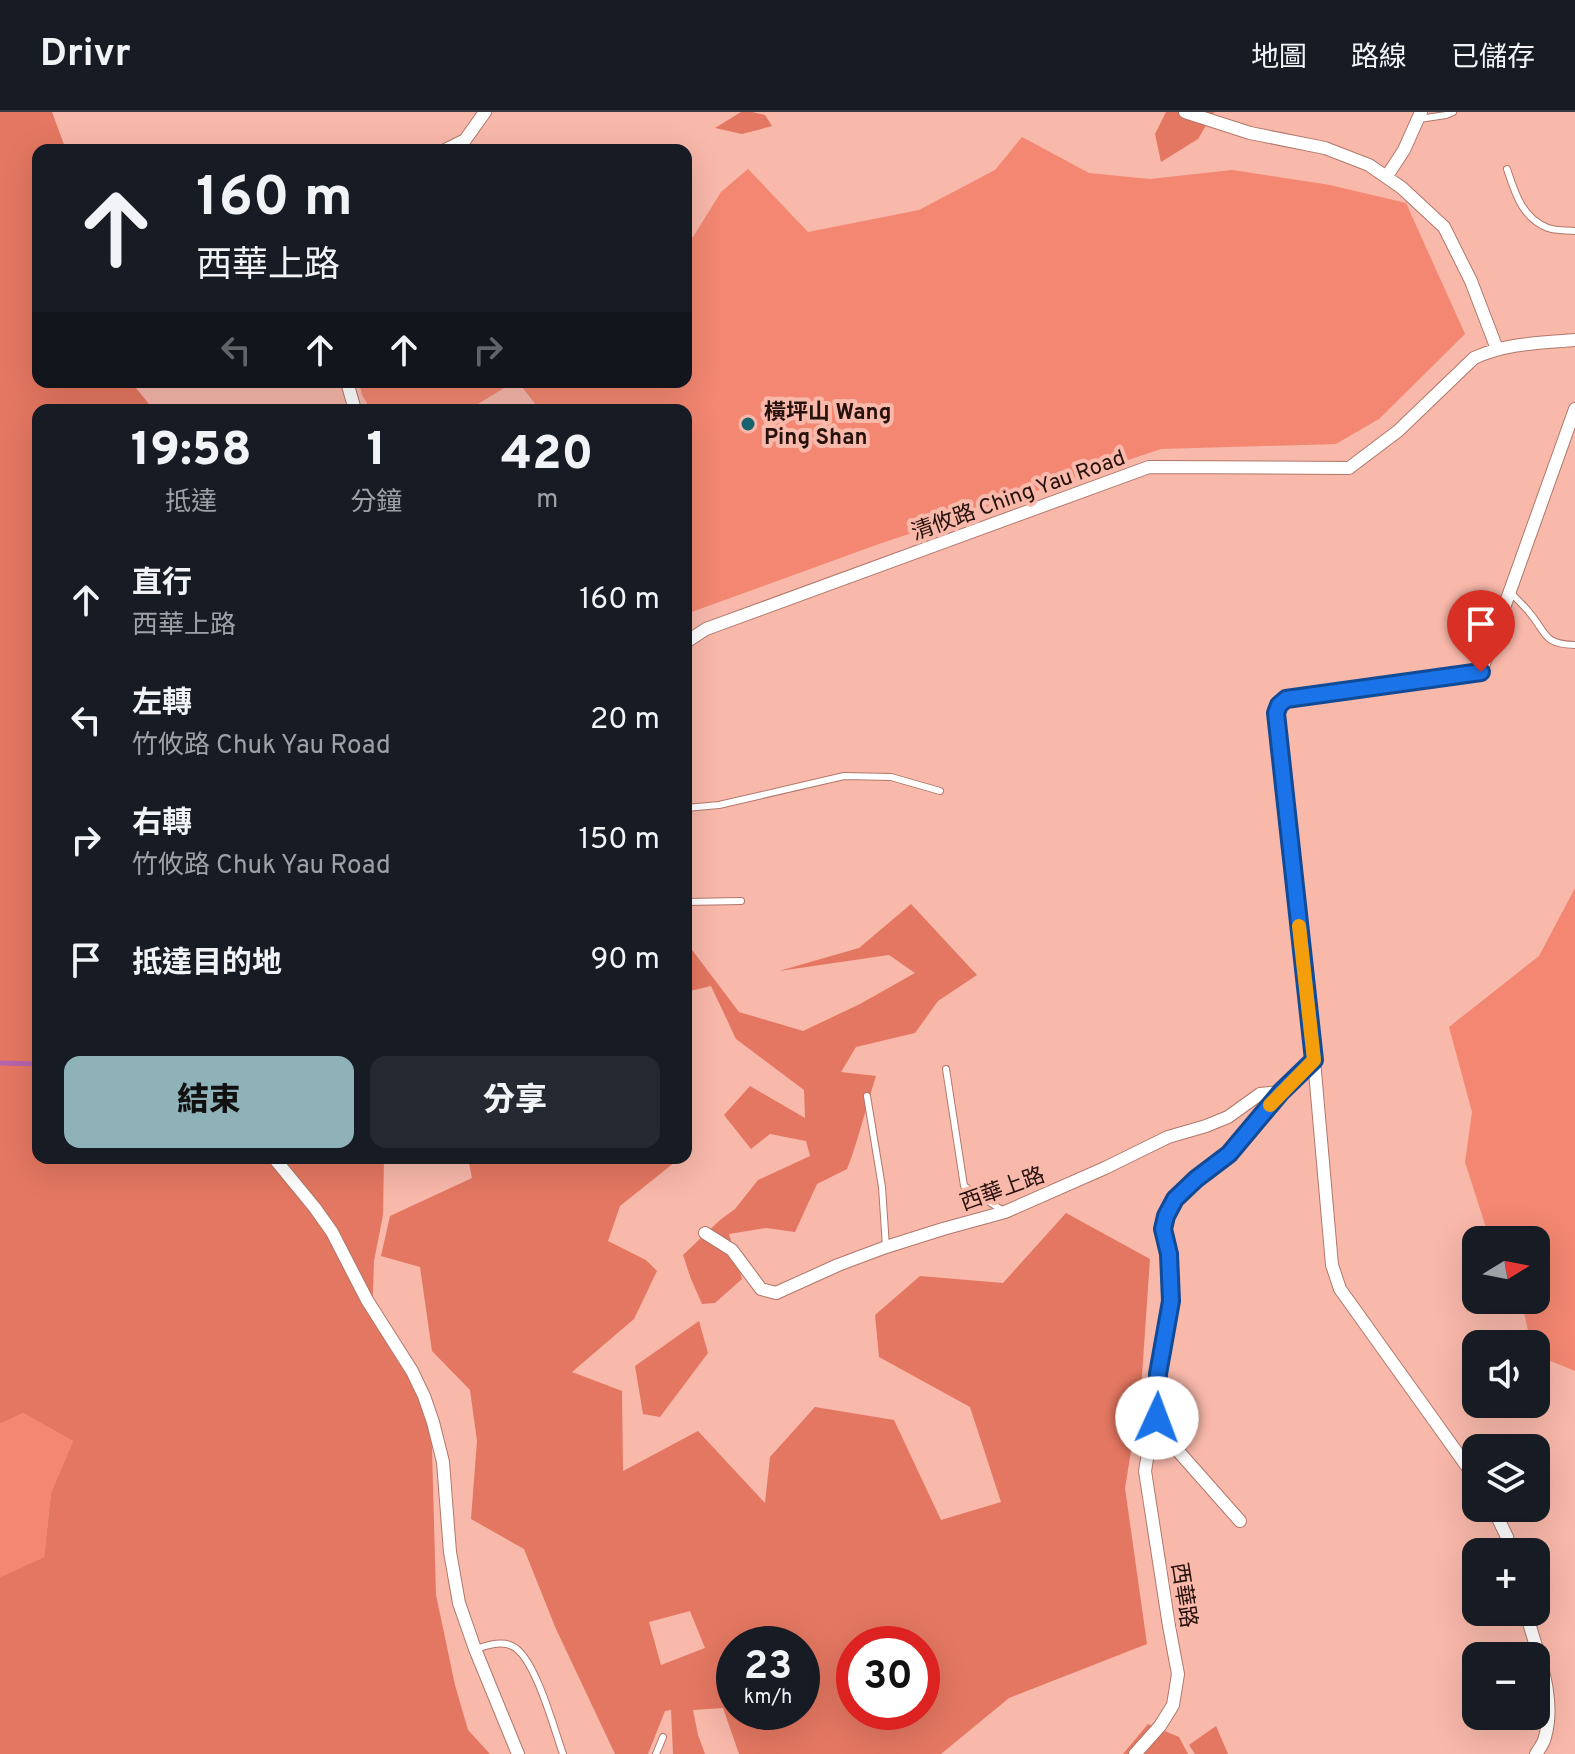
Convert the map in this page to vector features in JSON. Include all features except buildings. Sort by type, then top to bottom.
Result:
[{"type":"street","points":[[457,144],[465,140],[485,112]]},
{"type":"street","points":[[1185,112],[1250,133],[1325,148],[1369,165],[1387,176],[1444,227],[1471,281],[1497,349]]},
{"type":"street","points":[[1387,176],[1404,150],[1420,115]]},
{"type":"street","name":"清攸路 Ching Yau Road","points":[[692,638],[706,629],[1149,467],[1349,468],[1398,431],[1474,358],[1514,344],[1575,340]]},
{"type":"street","points":[[1462,1459],[1340,1289],[1332,1265],[1314,1060],[1276,713],[1286,699],[1481,672],[1575,409]]},
{"type":"street","name":"西華上路","points":[[705,1233],[732,1250],[761,1289],[776,1293],[886,1247],[1005,1212],[1168,1137],[1228,1117],[1260,1094],[1281,1092],[1314,1060]]},
{"type":"street","points":[[1240,1521],[1164,1435],[1157,1418],[1158,1374],[1171,1301],[1169,1254],[1163,1229],[1175,1199],[1229,1154],[1281,1092]]},
{"type":"street","points":[[279,1164],[332,1232],[367,1300],[412,1371],[424,1396],[443,1462],[453,1576],[464,1620],[518,1754]]},
{"type":"street","name":"西華路","points":[[1135,1754],[1160,1726],[1173,1705],[1178,1674],[1145,1471],[1148,1453],[1164,1435]]},
{"type":"street","points":[[1530,1626],[1546,1686],[1549,1714],[1545,1740],[1536,1754]]},
{"type":"lane","points":[[1420,115],[1453,112]]},
{"type":"lane","points":[[1507,169],[1517,199],[1528,215],[1549,229],[1575,231]]},
{"type":"lane","points":[[1510,592],[1531,613],[1545,636],[1559,644],[1575,645]]},
{"type":"lane","points":[[692,807],[719,805],[844,776],[891,777],[940,791]]},
{"type":"lane","points":[[692,902],[741,901]]},
{"type":"lane","points":[[946,1069],[964,1186],[1005,1212]]},
{"type":"lane","points":[[867,1096],[882,1187],[886,1247]]},
{"type":"lane","points":[[475,1649],[503,1643],[512,1645],[524,1655],[563,1754]]},
{"type":"lane","points":[[656,1754],[663,1737]]},
{"type":"shaded area","points":[[0,112],[52,112],[64,144],[32,144],[32,388],[136,388],[149,404],[32,404],[32,1164],[384,1164],[383,1215],[374,1261],[372,1320],[431,1414],[436,1595],[468,1730],[490,1754],[0,1754],[0,1577],[44,1557],[51,1493],[73,1441],[23,1413],[0,1424]]},
{"type":"shaded area","points":[[741,112],[765,115],[772,126],[742,134],[715,128]]},
{"type":"shaded area","points":[[1166,112],[1214,112],[1198,139],[1161,162],[1155,134]]},
{"type":"shaded area","points":[[1022,137],[1089,173],[1150,179],[1232,170],[1330,185],[1406,203],[1465,334],[1379,419],[1336,444],[1161,449],[876,545],[692,612],[692,404],[535,404],[523,388],[692,388],[692,237],[721,192],[748,169],[808,232],[919,210],[995,170]]},
{"type":"shaded area","points":[[360,388],[504,388],[478,404],[367,404]]},
{"type":"shaded area","points":[[1575,888],[1575,1371],[1550,1361],[1550,1330],[1528,1330],[1524,1314],[1550,1314],[1550,1226],[1486,1226],[1465,1162],[1472,1112],[1449,1027],[1539,956]]},
{"type":"shaded area","points":[[911,904],[977,975],[938,1001],[915,1033],[856,1047],[841,1072],[876,1076],[847,1169],[817,1184],[795,1232],[766,1228],[729,1234],[742,1279],[715,1303],[702,1304],[683,1255],[735,1209],[758,1180],[810,1156],[806,1141],[770,1134],[751,1149],[724,1115],[750,1086],[805,1118],[804,1090],[736,1039],[711,986],[692,991],[692,950],[739,1012],[803,1031],[915,973],[889,955],[779,971],[859,948]]},
{"type":"shaded area","points":[[469,1164],[672,1164],[620,1206],[608,1241],[646,1260],[657,1271],[634,1319],[572,1372],[622,1391],[623,1471],[698,1431],[765,1503],[770,1457],[815,1407],[894,1420],[941,1520],[1001,1502],[970,1407],[879,1357],[875,1315],[920,1276],[1003,1283],[1066,1213],[1150,1259],[1141,1390],[1125,1488],[1147,1644],[1009,1698],[941,1754],[739,1754],[731,1730],[820,1730],[820,1626],[716,1626],[716,1708],[693,1710],[705,1754],[673,1754],[671,1710],[665,1711],[648,1754],[615,1754],[556,1629],[524,1549],[471,1519],[477,1441],[470,1390],[432,1351],[420,1267],[381,1256],[390,1216],[472,1178]],"holes":[[[690,1611],[705,1648],[661,1665],[649,1622]]]},
{"type":"shaded area","points":[[699,1321],[708,1353],[660,1417],[643,1414],[635,1366]]},
{"type":"shaded area","points":[[23,1413],[73,1441],[51,1493],[44,1557],[0,1577],[0,1424]]},
{"type":"shaded area","points":[[1148,1724],[1179,1737],[1188,1754],[1123,1754]]},
{"type":"shaded area","points":[[1216,1726],[1228,1754],[1195,1754],[1189,1745]]},
{"type":"waterway","points":[[0,1063],[32,1064]]},
{"type":"slow traffic","points":[[1270,1105],[1314,1060],[1299,926]]},
{"type":"place","name":"橫坪山 Wang Ping Shan","points":[[748,424]]},
{"type":"route","points":[[1157,1418],[1158,1374],[1171,1301],[1169,1254],[1163,1229],[1166,1216],[1175,1199],[1229,1154],[1281,1092],[1314,1060],[1276,713],[1279,705],[1286,699],[1481,672]]}]
